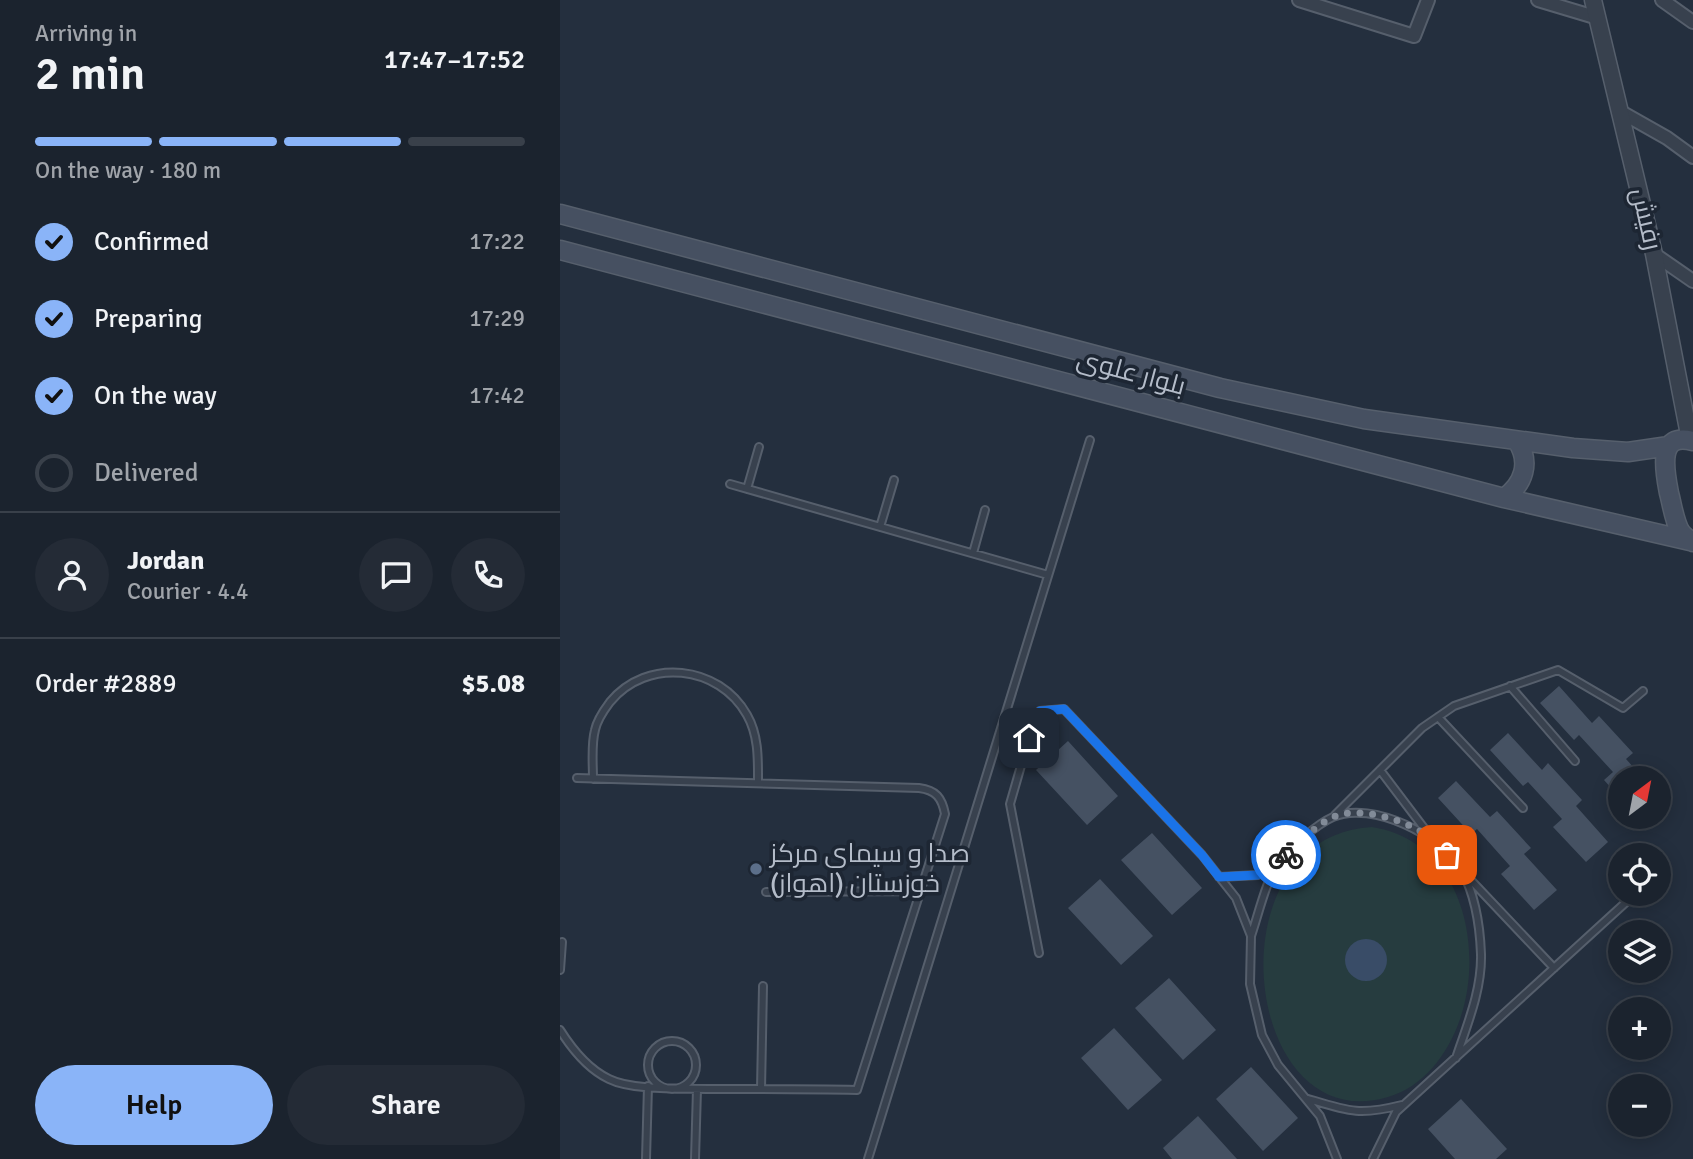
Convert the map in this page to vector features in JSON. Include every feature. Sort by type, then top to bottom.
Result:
[{"type":"main road","name":"بلوار علوی","points":[[560,214],[1220,388],[1364,419],[1629,452],[1670,446],[1678,440],[1691,440]]},
{"type":"main road","name":"بلوار علوی","points":[[560,250],[1504,498],[1691,541]]},
{"type":"main road","points":[[1504,498],[1514,491],[1524,471],[1525,460],[1517,440]]},
{"type":"main road","points":[[1670,446],[1665,454],[1664,467],[1672,505],[1680,530],[1691,541]]},
{"type":"street","points":[[1300,0],[1414,36],[1428,0]]},
{"type":"street","points":[[1538,0],[1598,18]]},
{"type":"street","name":"رفیش","points":[[1593,0],[1622,112],[1688,405],[1691,440]]},
{"type":"street","points":[[1662,0],[1693,22]]},
{"type":"street","points":[[1622,112],[1667,138],[1693,157]]},
{"type":"street","points":[[1654,254],[1693,281]]},
{"type":"lane","points":[[868,1159],[1090,440]]},
{"type":"lane","points":[[747,489],[759,447]]},
{"type":"lane","points":[[880,527],[894,481]]},
{"type":"lane","points":[[730,484],[1048,575]]},
{"type":"lane","points":[[973,553],[985,510]]},
{"type":"lane","points":[[1219,877],[1258,875],[1278,863],[1309,834],[1334,816],[1422,728],[1454,706],[1558,670],[1623,708],[1643,691]]},
{"type":"lane","points":[[593,779],[594,731],[606,707],[614,697],[635,681],[673,671],[711,680],[741,705],[757,740],[758,783]]},
{"type":"lane","points":[[1510,686],[1575,761]]},
{"type":"lane","points":[[1039,953],[1010,804],[1035,717],[1040,711],[1064,709],[1202,855],[1236,898],[1251,936]]},
{"type":"lane","points":[[1438,717],[1523,807]]},
{"type":"lane","points":[[1380,770],[1433,839],[1554,968]]},
{"type":"lane","points":[[560,1030],[571,1047],[588,1064],[610,1080],[671,1088],[858,1090],[945,814],[943,803],[930,789],[577,778]]},
{"type":"lane","points":[[1334,816],[1363,812],[1403,822],[1433,839]]},
{"type":"lane","points":[[1278,863],[1251,936],[1250,984],[1262,1035],[1278,1065],[1320,1116],[1337,1159]]},
{"type":"lane","points":[[1456,1058],[1475,999],[1481,956],[1473,901],[1462,870]]},
{"type":"lane","points":[[766,892],[921,891]]},
{"type":"lane","points":[[1373,1159],[1396,1112],[1622,906]]},
{"type":"lane","points":[[560,970],[562,942]]},
{"type":"lane","points":[[761,1089],[763,986]]},
{"type":"lane","points":[[668,1041],[676,1041],[690,1048],[694,1055],[695,1071],[686,1084],[671,1088],[656,1082],[648,1061],[655,1048],[668,1041]]},
{"type":"lane","points":[[646,1159],[648,1086]]},
{"type":"lane","points":[[695,1159],[697,1089]]},
{"type":"lane","points":[[1305,1098],[1348,1111],[1372,1112],[1404,1104]]},
{"type":"green space","points":[[1372,827],[1403,836],[1427,853],[1446,875],[1459,902],[1467,931],[1467,993],[1454,1034],[1440,1058],[1423,1078],[1388,1097],[1339,1098],[1301,1075],[1276,1033],[1264,982],[1267,928],[1285,879],[1320,843]],"holes":[[[1349,947],[1378,977],[1365,981],[1345,959]]]},
{"type":"water","points":[[1366,939],[1381,945],[1387,960],[1381,975],[1366,981],[1351,975],[1345,960],[1351,945]]},
{"type":"building","points":[[1559,686],[1592,723],[1599,716],[1633,753],[1626,759],[1632,766],[1608,767],[1579,735],[1574,740],[1540,703]]},
{"type":"building","points":[[1508,733],[1542,770],[1548,763],[1582,800],[1576,806],[1608,842],[1586,862],[1553,827],[1562,819],[1528,782],[1523,786],[1490,750]]},
{"type":"building","points":[[1068,741],[1118,796],[1087,825],[1036,770]]},
{"type":"building","points":[[1456,781],[1490,817],[1497,811],[1531,848],[1524,854],[1557,890],[1534,910],[1501,874],[1510,866],[1477,829],[1471,834],[1438,798]]},
{"type":"building","points":[[1152,833],[1202,888],[1172,915],[1121,860]]},
{"type":"building","points":[[1100,879],[1153,936],[1121,965],[1068,908]]},
{"type":"building","points":[[1169,978],[1216,1030],[1183,1060],[1135,1008]]},
{"type":"building","points":[[1114,1028],[1162,1080],[1128,1110],[1081,1058]]},
{"type":"building","points":[[1251,1067],[1298,1118],[1263,1151],[1216,1099]]},
{"type":"building","points":[[1461,1099],[1507,1149],[1496,1159],[1455,1159],[1428,1129]]},
{"type":"building","points":[[1198,1116],[1237,1159],[1172,1159],[1163,1148]]},
{"type":"way so far","points":[[1286,855],[1334,816],[1363,812],[1403,822],[1433,839],[1447,855]]},
{"type":"place","name":"صدا و سیمای مرکز خوزستان (اهواز)","points":[[756,869]]},
{"type":"route","points":[[1029,738],[1035,717],[1040,711],[1064,709],[1202,855],[1219,877],[1258,875],[1286,855]]}]
